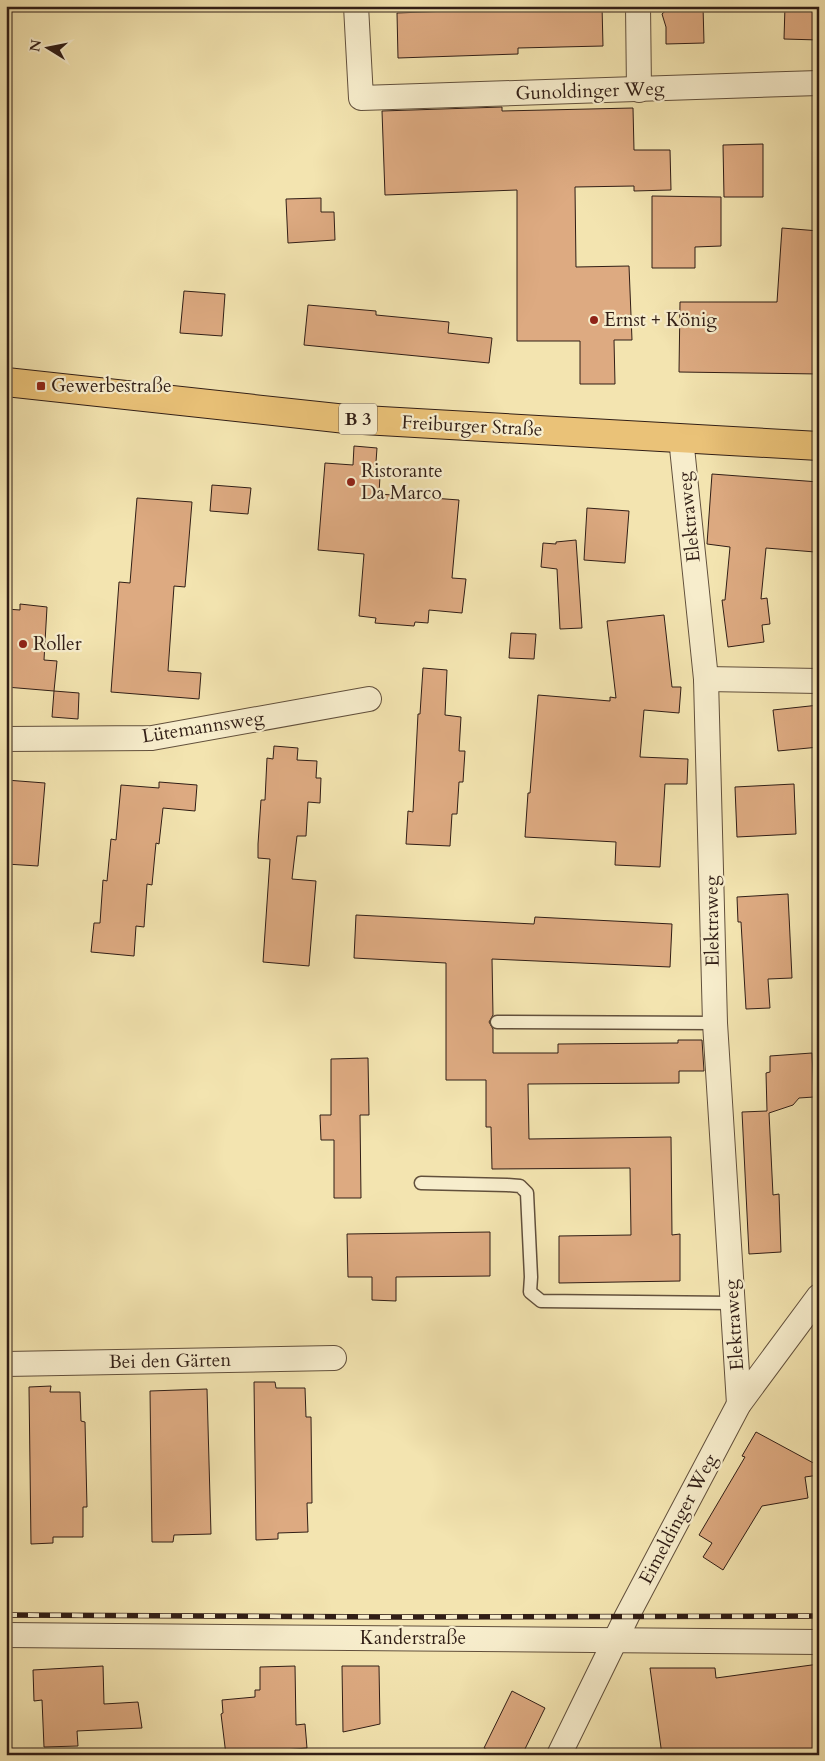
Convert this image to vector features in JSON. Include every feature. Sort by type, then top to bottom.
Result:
[{"type":"main road","name":"Freiburger Straße","points":[[6,382],[346,418],[819,446]]},
{"type":"street","name":"Gunoldinger Weg","points":[[356,6],[361,98],[819,83]]},
{"type":"street","points":[[638,6],[639,90]]},
{"type":"street","name":"Elektraweg","points":[[681,438],[706,679],[715,1023],[739,1404]]},
{"type":"street","points":[[706,679],[819,680]]},
{"type":"street","name":"Lütemannsweg","points":[[6,740],[152,738],[369,699]]},
{"type":"street","name":"Eimeldinger Weg","points":[[558,1755],[616,1639],[739,1404],[819,1296]]},
{"type":"street","name":"Bei den Gärten","points":[[6,1364],[334,1358]]},
{"type":"street","name":"Kanderstraße","points":[[6,1636],[616,1639],[819,1642]]},
{"type":"lane","points":[[497,1022],[715,1023]]},
{"type":"lane","points":[[421,1183],[520,1186],[527,1193],[530,1292],[541,1300],[732,1303]]},
{"type":"building","points":[[602,6],[603,46],[518,48],[518,54],[398,58],[397,13],[476,10],[476,7]]},
{"type":"building","points":[[671,6],[703,6],[704,43],[666,44],[666,27],[662,14]]},
{"type":"building","points":[[785,6],[819,6],[819,40],[784,39]]},
{"type":"building","points":[[502,107],[502,111],[633,108],[634,150],[670,150],[671,190],[634,191],[634,186],[575,187],[576,267],[629,266],[632,340],[614,340],[615,384],[580,384],[580,341],[517,341],[517,190],[385,195],[382,111]]},
{"type":"building","points":[[763,144],[763,197],[724,197],[723,145]]},
{"type":"building","points":[[652,196],[721,197],[721,246],[695,247],[695,268],[652,268]]},
{"type":"building","points":[[321,198],[321,212],[334,212],[335,240],[288,243],[286,199]]},
{"type":"building","points":[[782,228],[819,231],[817,322],[819,322],[819,374],[679,372],[680,302],[777,302]]},
{"type":"building","points":[[184,291],[225,294],[222,336],[180,333]]},
{"type":"building","points":[[308,305],[376,311],[376,315],[449,322],[448,333],[492,338],[489,363],[304,345]]},
{"type":"building","points":[[354,446],[377,448],[375,476],[380,476],[379,494],[459,500],[452,578],[466,579],[462,613],[429,610],[428,623],[415,622],[414,626],[375,623],[376,618],[359,616],[364,554],[318,550],[325,463],[353,465]]},
{"type":"building","points":[[712,474],[819,482],[819,516],[815,552],[766,548],[761,599],[767,598],[770,624],[762,625],[764,642],[728,647],[722,600],[725,600],[730,547],[707,544]]},
{"type":"building","points":[[212,485],[251,488],[248,514],[210,511]]},
{"type":"building","points":[[137,498],[192,502],[185,587],[174,586],[168,671],[201,673],[199,699],[111,692],[119,582],[130,583]]},
{"type":"building","points":[[587,508],[629,511],[625,563],[584,560]]},
{"type":"building","points":[[576,540],[582,628],[560,629],[557,569],[541,567],[543,543],[556,544],[556,542]]},
{"type":"building","points":[[20,604],[47,607],[44,660],[57,661],[54,691],[6,687],[6,609],[20,610]]},
{"type":"building","points":[[664,615],[672,687],[681,687],[679,713],[644,710],[640,757],[688,759],[687,784],[665,784],[660,867],[615,865],[616,842],[525,837],[538,695],[610,701],[610,697],[616,698],[607,621]]},
{"type":"building","points":[[511,633],[536,634],[534,659],[509,658]]},
{"type":"building","points":[[423,668],[447,670],[445,715],[461,717],[459,751],[465,751],[463,782],[459,782],[457,814],[452,814],[450,846],[406,844],[408,811],[413,812],[418,714],[420,714]]},
{"type":"building","points":[[54,691],[79,693],[78,719],[52,717]]},
{"type":"building","points":[[819,705],[819,747],[778,751],[773,710]]},
{"type":"building","points":[[274,746],[298,748],[297,760],[317,761],[316,778],[321,778],[320,803],[308,802],[306,836],[297,836],[292,879],[316,881],[309,966],[263,962],[270,859],[258,858],[258,844],[261,800],[265,800],[267,758],[273,759]]},
{"type":"building","points":[[6,780],[45,783],[38,866],[6,864]]},
{"type":"building","points":[[159,782],[197,785],[195,811],[163,808],[159,844],[156,843],[152,885],[147,884],[144,927],[136,926],[134,956],[91,952],[94,923],[100,923],[103,880],[107,881],[111,839],[116,840],[121,785],[159,788]]},
{"type":"building","points":[[794,784],[796,834],[737,837],[735,787]]},
{"type":"building","points":[[788,894],[792,978],[768,979],[770,1008],[746,1009],[741,922],[738,922],[737,897]]},
{"type":"building","points":[[356,915],[534,924],[535,917],[672,924],[670,967],[492,959],[493,1015],[489,1022],[493,1029],[493,1053],[558,1053],[558,1044],[678,1043],[678,1040],[702,1040],[704,1071],[679,1071],[679,1083],[528,1084],[529,1139],[671,1137],[672,1235],[680,1234],[680,1281],[559,1283],[559,1236],[631,1235],[630,1168],[492,1169],[491,1127],[486,1127],[486,1080],[446,1080],[446,963],[354,958]]},
{"type":"building","points":[[812,1053],[814,1097],[799,1098],[793,1105],[769,1113],[773,1195],[779,1194],[781,1252],[749,1254],[742,1112],[767,1111],[766,1073],[770,1072],[770,1056]]},
{"type":"building","points":[[368,1058],[369,1115],[360,1115],[361,1198],[334,1198],[334,1140],[321,1140],[320,1115],[331,1115],[331,1059]]},
{"type":"building","points":[[490,1232],[490,1276],[396,1277],[396,1301],[372,1300],[372,1277],[348,1277],[347,1234]]},
{"type":"building","points":[[254,1382],[275,1382],[276,1388],[305,1388],[306,1417],[311,1417],[312,1503],[307,1503],[308,1532],[278,1533],[278,1539],[256,1540]]},
{"type":"building","points":[[51,1386],[50,1392],[80,1392],[81,1421],[85,1422],[87,1507],[83,1507],[83,1537],[53,1537],[53,1543],[31,1544],[29,1387]]},
{"type":"building","points":[[207,1389],[211,1534],[174,1535],[173,1542],[152,1542],[150,1391]]},
{"type":"building","points":[[756,1432],[819,1466],[819,1475],[805,1477],[808,1498],[762,1506],[723,1570],[703,1557],[712,1543],[699,1535],[745,1457],[742,1456]]},
{"type":"building","points":[[819,1664],[819,1755],[662,1755],[650,1668],[715,1668],[716,1678]]},
{"type":"building","points":[[103,1666],[104,1704],[138,1702],[142,1728],[77,1731],[78,1746],[44,1747],[42,1700],[34,1701],[33,1670]]},
{"type":"building","points":[[295,1666],[296,1725],[305,1724],[307,1748],[226,1755],[221,1714],[223,1713],[222,1700],[255,1697],[255,1690],[260,1690],[260,1667]]},
{"type":"building","points":[[342,1666],[379,1666],[380,1724],[343,1732]]},
{"type":"building","points":[[512,1691],[545,1708],[522,1755],[497,1755],[484,1748]]},
{"type":"railway","points":[[6,1615],[396,1617],[819,1616]]},
{"type":"place","name":"Ernst + König","points":[[594,320]]},
{"type":"place","name":"Gewerbestraße","points":[[41,386]]},
{"type":"place","name":"Ristorante Da Marco","points":[[351,482]]},
{"type":"place","name":"Roller","points":[[23,644]]}]
